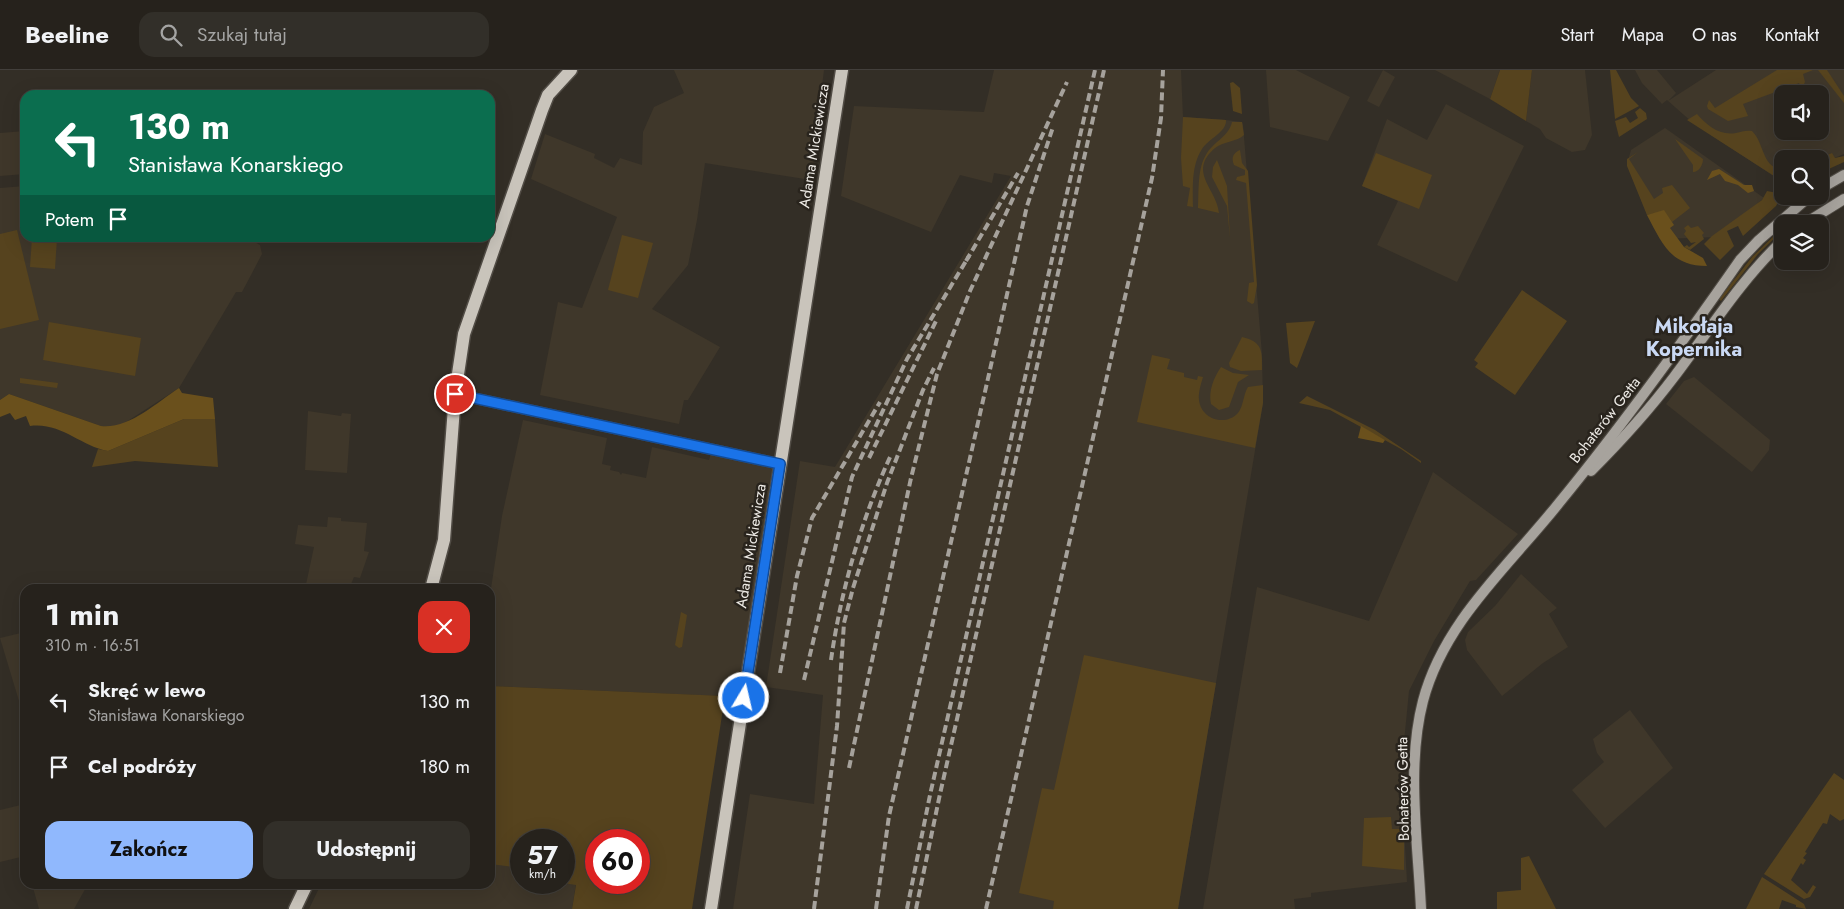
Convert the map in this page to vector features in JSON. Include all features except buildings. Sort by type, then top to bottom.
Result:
[{"type":"main road","points":[[432,584],[444,540],[455,394],[464,334],[548,95],[571,70]]},
{"type":"main road","name":"Adama Mickiewicza","points":[[711,909],[842,70]]},
{"type":"main road","points":[[1829,184],[1844,175]]},
{"type":"main road","points":[[1818,215],[1844,199]]},
{"type":"main road","name":"Bohaterów Getta","points":[[1421,909],[1414,772],[1416,731],[1432,671],[1457,627],[1477,599],[1558,504],[1645,394],[1740,260],[1773,227],[1799,205]]},
{"type":"main road","name":"Bohaterów Getta","points":[[1558,504],[1633,426],[1673,378],[1754,270],[1774,249]]},
{"type":"main road","points":[[295,909],[305,889]]},
{"type":"street","points":[[455,394],[780,464]]},
{"type":"shaded area","points":[[674,70],[824,70],[822,86],[825,86],[811,180],[705,163],[688,265],[652,309],[720,347],[688,400],[684,400],[679,424],[540,395],[558,302],[582,308],[617,217],[531,179],[545,134],[595,154],[594,158],[614,168],[620,158],[642,165],[643,132],[654,107],[684,93]]},
{"type":"shaded area","points":[[994,70],[1181,70],[1183,117],[1242,122],[1243,125],[1262,354],[1263,403],[1178,909],[733,909],[750,794],[814,804],[823,695],[766,687],[800,461],[835,467],[1011,176],[994,173],[992,183],[960,175],[931,232],[841,196],[854,106],[984,112]]},
{"type":"shaded area","points":[[1266,70],[1296,70],[1350,97],[1328,141],[1270,127]]},
{"type":"shaded area","points":[[1383,70],[1395,77],[1379,107],[1367,101]]},
{"type":"shaded area","points":[[1435,70],[1500,70],[1490,99]]},
{"type":"shaded area","points":[[1500,70],[1532,70],[1526,121],[1490,99]]},
{"type":"shaded area","points":[[1532,70],[1585,70],[1592,135],[1585,150],[1572,152],[1546,138],[1540,129],[1526,121]]},
{"type":"shaded area","points":[[1610,70],[1616,70],[1631,98],[1639,106],[1615,119]]},
{"type":"shaded area","points":[[1635,70],[1657,70],[1676,93],[1662,104],[1642,83]]},
{"type":"shaded area","points":[[1716,70],[1844,70],[1844,154],[1829,160],[1829,150],[1774,150],[1774,176],[1693,123],[1668,101]]},
{"type":"shaded area","points":[[1777,70],[1813,70],[1803,74],[1805,82],[1804,85],[1799,83],[1794,85],[1774,85],[1774,92],[1743,104],[1748,116],[1728,121],[1708,109],[1709,100],[1715,108]]},
{"type":"shaded area","points":[[1818,70],[1827,70],[1844,96],[1844,103]]},
{"type":"shaded area","points":[[1233,82],[1240,88],[1242,114],[1233,111],[1230,83]]},
{"type":"shaded area","points":[[1446,104],[1524,146],[1457,282],[1377,245],[1398,201],[1362,186],[1387,119],[1427,140]]},
{"type":"shaded area","points":[[1640,108],[1646,113],[1647,119],[1619,137],[1615,121],[1626,117],[1630,123],[1638,118],[1635,112]]},
{"type":"shaded area","points":[[1697,114],[1709,126],[1724,133],[1752,131],[1770,164],[1774,167],[1774,176],[1687,120]]},
{"type":"shaded area","points":[[1183,117],[1226,120],[1224,128],[1205,145],[1198,156],[1193,177],[1193,207],[1187,206],[1190,188],[1183,186],[1181,158]]},
{"type":"shaded area","points":[[1232,122],[1242,122],[1244,135],[1215,148],[1207,157],[1204,165],[1203,173],[1219,213],[1198,208],[1199,179],[1204,159],[1210,149],[1225,135]]},
{"type":"shaded area","points":[[1665,128],[1764,198],[1718,237],[1660,239],[1647,215],[1627,164],[1631,150]]},
{"type":"shaded area","points":[[20,131],[20,174],[0,176],[0,133]]},
{"type":"shaded area","points":[[1675,139],[1703,159],[1697,171],[1693,172],[1693,165]]},
{"type":"shaded area","points":[[1240,150],[1242,163],[1248,171],[1257,285],[1254,303],[1252,304],[1247,301],[1249,283],[1254,282],[1246,183],[1236,180],[1237,177],[1245,175],[1245,170],[1234,165],[1233,160],[1234,154]]},
{"type":"shaded area","points":[[1638,152],[1629,159],[1654,199],[1663,193],[1662,188],[1672,185],[1690,208],[1672,222],[1664,211],[1647,215],[1627,166],[1627,159]]},
{"type":"shaded area","points":[[1376,153],[1432,175],[1419,209],[1362,186]]},
{"type":"shaded area","points":[[1832,153],[1835,158],[1844,156],[1844,162],[1829,169],[1829,154]]},
{"type":"shaded area","points":[[1217,160],[1227,186],[1230,238],[1227,206],[1212,177],[1213,167]]},
{"type":"shaded area","points":[[1719,169],[1744,185],[1752,185],[1754,191],[1748,193],[1738,185],[1725,181],[1720,174],[1707,180],[1712,171]]},
{"type":"shaded area","points":[[20,186],[20,242],[254,242],[260,245],[262,254],[242,292],[236,292],[179,388],[123,424],[113,427],[101,426],[9,394],[0,400],[0,188]]},
{"type":"shaded area","points":[[1767,191],[1774,192],[1774,205],[1776,205],[1743,236],[1738,226],[1727,231],[1734,246],[1720,260],[1704,244],[1712,236],[1762,200]]},
{"type":"shaded area","points":[[1664,210],[1674,225],[1670,228],[1684,247],[1703,258],[1707,266],[1684,262],[1669,251],[1647,215]]},
{"type":"shaded area","points":[[1688,225],[1691,228],[1698,226],[1704,233],[1702,235],[1704,239],[1690,250],[1684,247],[1687,245],[1689,247],[1696,242],[1691,243],[1684,234],[1686,231],[1684,228]]},
{"type":"shaded area","points":[[17,230],[39,320],[0,329],[0,234]]},
{"type":"shaded area","points":[[622,235],[653,243],[638,298],[608,290]]},
{"type":"shaded area","points":[[1774,236],[1774,239],[1758,254],[1721,301],[1719,299],[1752,257]]},
{"type":"shaded area","points":[[32,242],[57,242],[55,269],[30,267]]},
{"type":"shaded area","points":[[1522,290],[1567,321],[1515,395],[1475,367],[1478,363],[1474,360]]},
{"type":"shaded area","points":[[1315,321],[1297,368],[1290,363],[1286,323]]},
{"type":"shaded area","points":[[49,322],[141,338],[135,376],[43,360]]},
{"type":"shaded area","points":[[1242,337],[1254,342],[1260,348],[1262,370],[1241,371],[1230,367],[1229,363]]},
{"type":"shaded area","points":[[1152,355],[1170,359],[1167,369],[1184,373],[1184,377],[1197,380],[1198,376],[1203,377],[1199,400],[1204,412],[1214,419],[1227,420],[1233,417],[1240,410],[1248,387],[1263,385],[1263,403],[1255,448],[1137,422]]},
{"type":"shaded area","points":[[1221,367],[1233,373],[1249,375],[1238,382],[1229,407],[1219,410],[1211,404],[1210,394],[1214,380]]},
{"type":"shaded area","points":[[1694,377],[1770,440],[1769,450],[1752,472],[1666,404],[1684,381]]},
{"type":"shaded area","points":[[20,378],[58,383],[57,388],[20,383]]},
{"type":"shaded area","points":[[179,388],[182,393],[213,398],[215,419],[184,419],[108,451],[61,431],[41,426],[30,426],[26,416],[15,420],[10,413],[0,417],[0,400],[9,394],[101,426],[111,426],[142,414]]},
{"type":"shaded area","points":[[1307,396],[1375,430],[1421,461],[1421,463],[1401,449],[1330,410],[1299,403]]},
{"type":"shaded area","points":[[308,411],[341,416],[342,413],[351,414],[347,473],[305,470]]},
{"type":"shaded area","points":[[184,419],[215,419],[218,467],[135,461],[92,467],[98,449],[108,451]]},
{"type":"shaded area","points":[[523,420],[607,438],[602,464],[611,466],[610,470],[619,472],[621,475],[622,473],[646,478],[652,447],[709,460],[712,449],[780,464],[744,697],[495,686],[495,584],[492,584],[502,516]]},
{"type":"shaded area","points":[[1361,426],[1385,440],[1383,443],[1358,438]]},
{"type":"shaded area","points":[[1433,472],[1518,534],[1476,580],[1470,581],[1434,641],[1409,691],[1401,773],[1407,882],[1311,893],[1311,897],[1294,899],[1295,909],[1203,909],[1257,587],[1369,621]]},
{"type":"shaded area","points":[[328,517],[341,518],[341,521],[367,523],[364,551],[369,552],[360,578],[354,577],[351,584],[306,584],[314,547],[295,544],[298,525],[327,527]]},
{"type":"shaded area","points":[[1521,574],[1557,608],[1549,614],[1568,647],[1543,663],[1502,696],[1467,650],[1465,640],[1468,632],[1495,606]]},
{"type":"shaded area","points":[[681,612],[687,615],[682,647],[679,648],[675,645]]},
{"type":"shaded area","points":[[20,633],[20,704],[0,638]]},
{"type":"shaded area","points":[[1084,655],[1216,683],[1178,909],[1053,909],[1054,901],[1019,893],[1042,788],[1054,790]]},
{"type":"shaded area","points":[[495,686],[725,696],[692,909],[572,909],[576,885],[575,829],[510,829],[510,867],[495,865]]},
{"type":"shaded area","points":[[1630,710],[1673,768],[1605,828],[1572,790],[1604,762],[1597,753],[1593,739]]},
{"type":"shaded area","points":[[1834,773],[1844,780],[1844,819],[1840,821],[1830,814],[1827,824],[1823,823],[1805,852],[1807,853],[1803,858],[1806,860],[1803,865],[1801,863],[1791,880],[1807,894],[1813,885],[1816,887],[1810,897],[1804,899],[1764,874]]},
{"type":"shaded area","points":[[20,805],[20,857],[0,862],[0,810]]},
{"type":"shaded area","points":[[1391,817],[1392,829],[1404,829],[1404,870],[1362,866],[1364,818]]},
{"type":"shaded area","points":[[495,853],[496,863],[510,866],[510,894],[574,894],[572,909],[309,909],[319,889],[495,889]]},
{"type":"shaded area","points":[[1529,856],[1556,909],[1497,909],[1497,892],[1521,890],[1521,858]]},
{"type":"shaded area","points":[[1762,877],[1804,904],[1806,909],[1796,907],[1796,905],[1782,900],[1779,909],[1746,909]]},
{"type":"shaded area","points":[[33,889],[85,889],[74,909],[39,909]]},
{"type":"railway","points":[[907,909],[930,795],[1095,70]]},
{"type":"railway","points":[[916,909],[940,794],[1104,70]]},
{"type":"railway","points":[[986,909],[1152,178],[1161,118],[1163,70]]},
{"type":"railway","points":[[849,768],[911,478],[937,374],[970,291],[1067,82]]},
{"type":"railway","points":[[876,909],[889,816],[1027,206],[1053,127]]},
{"type":"railway","points":[[966,261],[1018,173]]},
{"type":"railway","points":[[804,680],[852,477],[907,359],[969,256]]},
{"type":"railway","points":[[869,458],[937,319]]},
{"type":"railway","points":[[814,909],[837,726],[844,623],[853,588],[887,483],[923,390],[934,368]]},
{"type":"railway","points":[[780,673],[797,576],[812,518],[880,402]]},
{"type":"railway","points":[[831,660],[840,608],[861,530],[891,455]]},
{"type":"district","name":"Mikołaja Kopernika","points":[[1694,338]]},
{"type":"route","points":[[455,394],[780,464],[744,698]]}]
